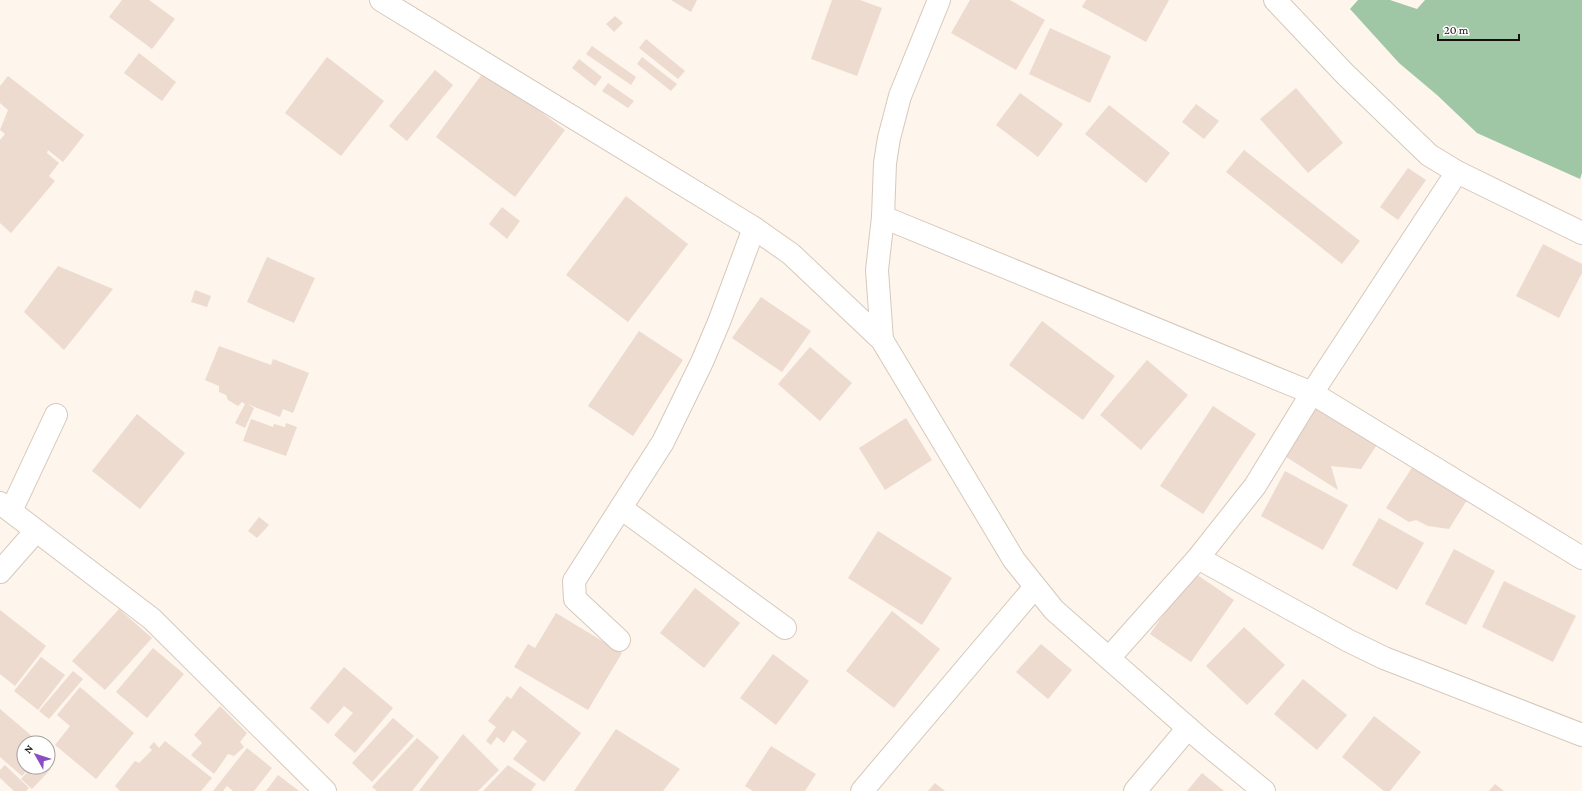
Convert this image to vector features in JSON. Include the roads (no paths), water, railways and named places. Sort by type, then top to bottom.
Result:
[{"type":"street","points":[[381,0],[754,228],[790,254],[882,340],[1014,560],[1054,610],[1188,728],[1264,791]]},
{"type":"street","points":[[882,340],[877,270],[883,217],[885,163],[889,138],[900,96],[939,0]]},
{"type":"street","points":[[1275,0],[1345,74],[1429,155],[1457,172],[1582,233]]},
{"type":"street","points":[[1109,658],[1198,558],[1255,486],[1312,393],[1457,172]]},
{"type":"street","points":[[883,217],[1312,393],[1582,558]]},
{"type":"street","points":[[619,640],[575,599],[574,581],[663,442],[702,362],[719,322],[754,228]]},
{"type":"street","points":[[56,415],[5,507],[152,619],[325,791]]},
{"type":"street","points":[[621,508],[785,628]]},
{"type":"street","points":[[0,572],[36,530]]},
{"type":"street","points":[[1198,558],[1349,641],[1384,658],[1582,735]]},
{"type":"street","points":[[862,791],[1035,587]]},
{"type":"street","points":[[1135,791],[1188,728]]}]
